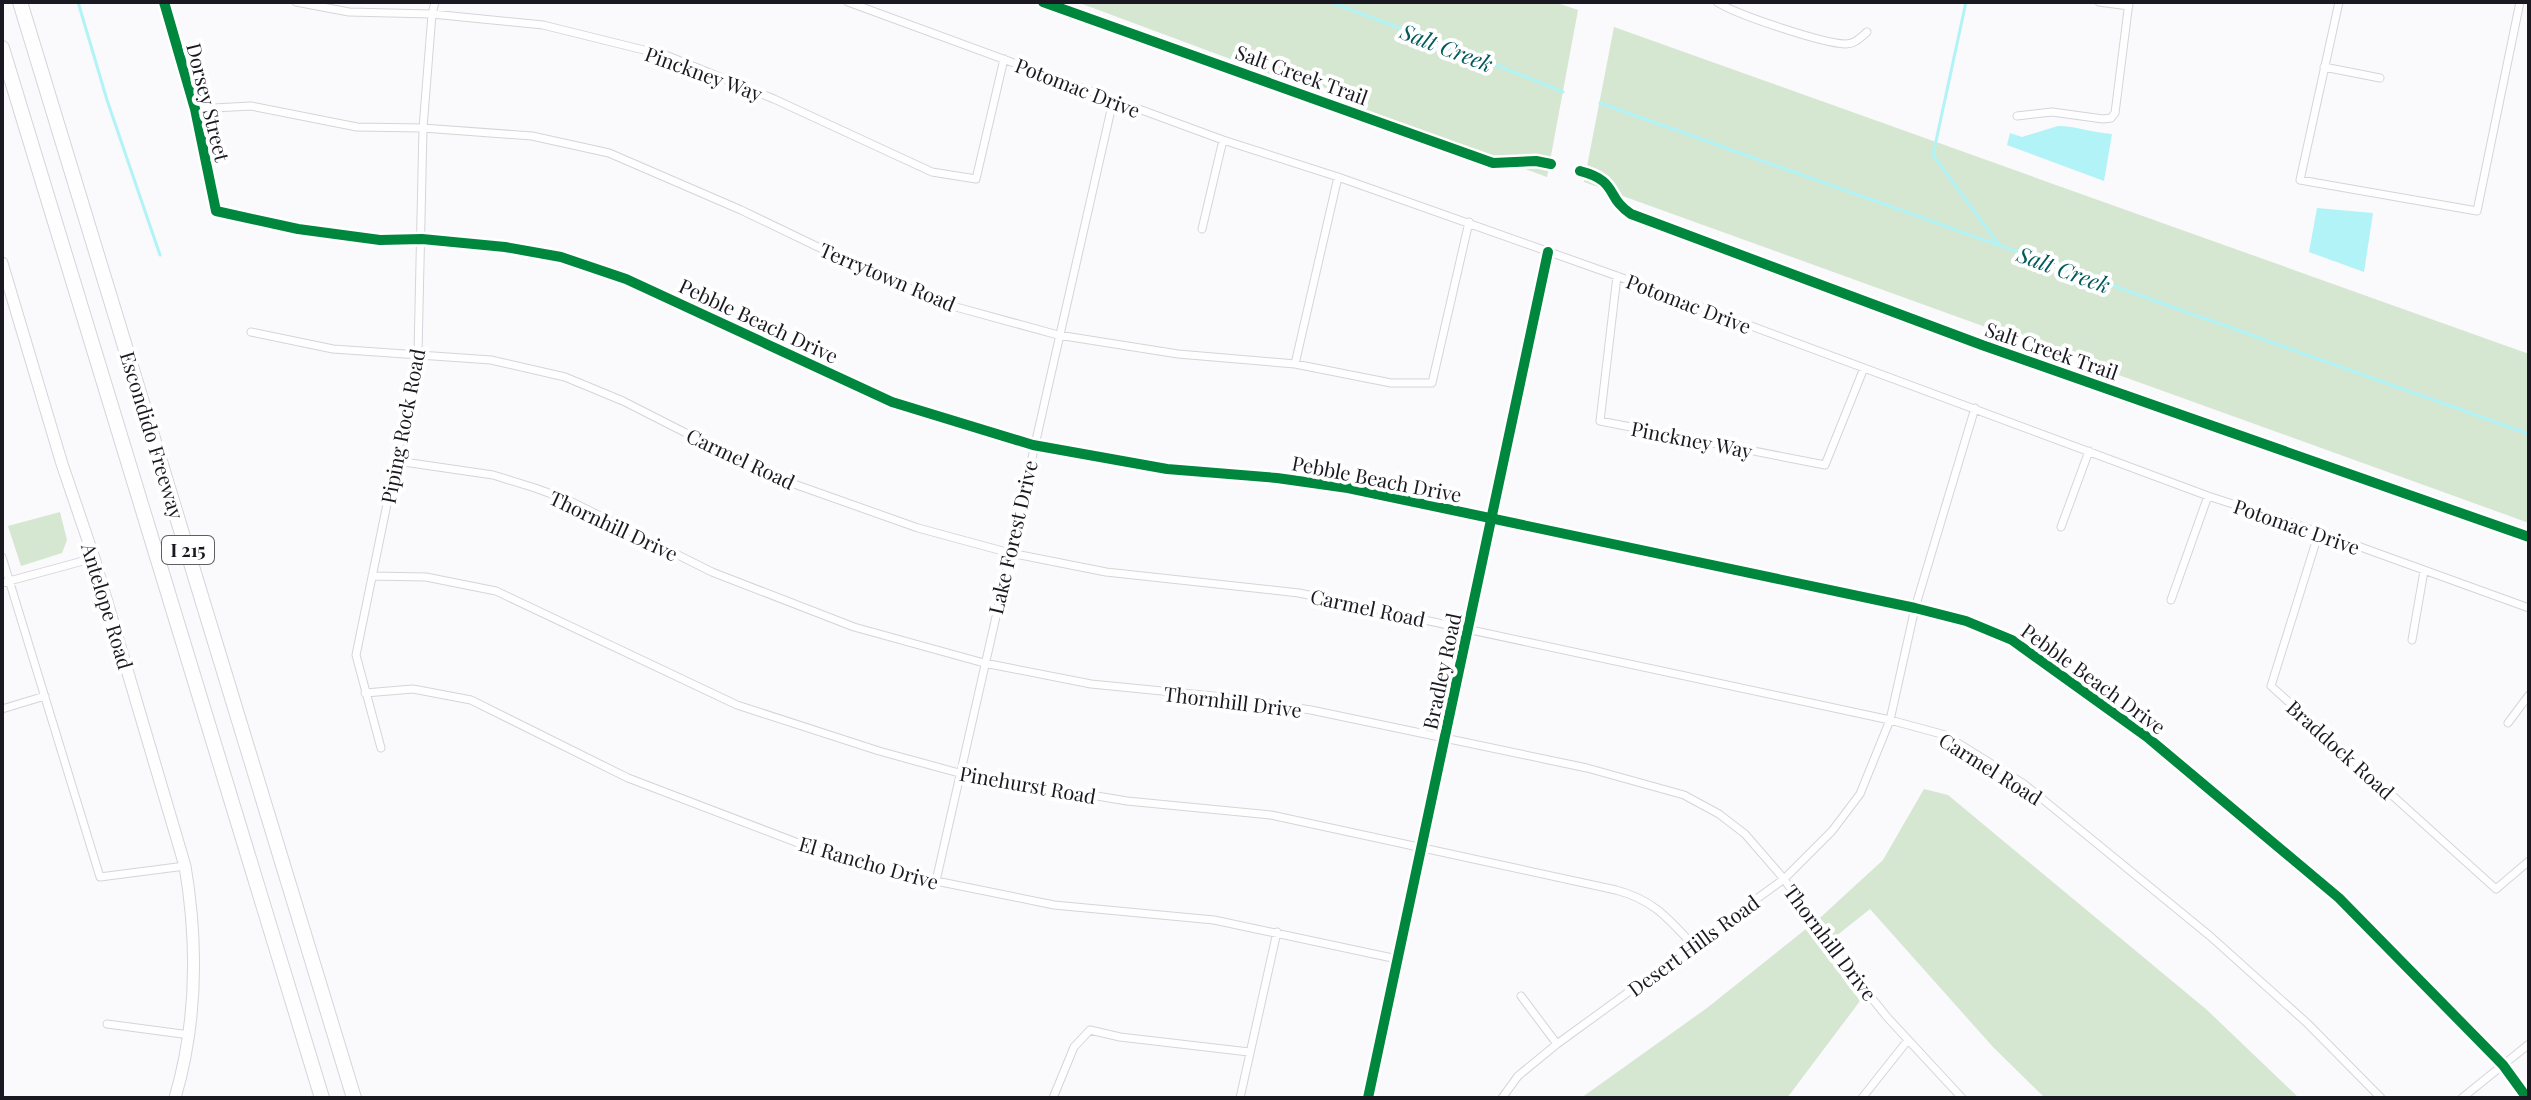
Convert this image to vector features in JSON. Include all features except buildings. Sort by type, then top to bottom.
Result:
[{"type":"highway","name":"Escondido Freeway","points":[[20,2],[354,1098]]},
{"type":"highway","name":"Escondido Freeway","points":[[2,48],[322,1098]]},
{"type":"street","name":"Dorsey Street","points":[[164,2],[195,109],[216,211]]},
{"type":"street","name":"Pinckney Way","points":[[296,2],[349,12],[432,14],[543,25],[668,56],[774,99],[932,172],[976,179],[1004,59]]},
{"type":"street","name":"Piping Rock Road","points":[[381,748],[356,655],[418,353],[423,128],[435,2]]},
{"type":"street","name":"Potomac Drive","points":[[848,2],[1223,140],[1469,222],[2208,496],[2319,532],[2529,608]]},
{"type":"street","points":[[1717,2],[1793,31],[1845,44],[1856,42],[1867,32]]},
{"type":"street","points":[[2017,116],[2052,112],[2103,119],[2111,118],[2115,113],[2129,4],[2099,2]]},
{"type":"street","points":[[2339,2],[2300,180],[2477,211],[2520,2]]},
{"type":"street","points":[[2324,67],[2380,78]]},
{"type":"street","name":"Lake Forest Drive","points":[[936,881],[1113,101]]},
{"type":"street","name":"Terrytown Road","points":[[195,109],[251,106],[357,127],[532,136],[609,153],[741,210],[872,273],[942,301],[1058,335],[1178,354],[1295,364],[1391,383],[1432,383],[1469,222]]},
{"type":"street","points":[[1202,229],[1223,140]]},
{"type":"street","points":[[1295,364],[1338,177]]},
{"type":"street","name":"Pebble Beach Drive","points":[[216,211],[298,229],[380,240],[422,239],[561,257],[697,311],[892,402],[1033,445],[1167,469],[1277,478],[1348,488],[1966,621],[2012,640],[2147,737],[2339,898],[2503,1065],[2527,1098]]},
{"type":"street","name":"Bradley Road","points":[[1368,1098],[1548,252]]},
{"type":"street","name":"Antelope Road","points":[[2,263],[7,297],[94,558],[185,866],[193,954],[190,1035],[175,1098]]},
{"type":"street","name":"Pinckney Way","points":[[1617,276],[1600,421],[1825,465],[1864,368]]},
{"type":"street","name":"Carmel Road","points":[[251,332],[333,349],[491,360],[565,377],[623,401],[794,484],[918,528],[1010,553],[1106,572],[1299,593],[1890,720],[1945,735],[2024,784],[2210,936],[2307,1023],[2381,1098]]},
{"type":"street","name":"Desert Hills Road","points":[[1502,1098],[1518,1076],[1557,1044],[1784,879],[1832,831],[1860,794],[1890,720],[1915,608],[1975,408]]},
{"type":"street","points":[[2061,527],[2089,451]]},
{"type":"street","name":"Thornhill Drive","points":[[397,461],[493,475],[535,488],[568,500],[712,572],[854,627],[984,663],[1091,684],[1223,697],[1311,710],[1587,768],[1684,795],[1719,814],[1745,834],[1784,879],[1829,945],[1908,1040],[1962,1098]]},
{"type":"street","points":[[2171,600],[2208,496]]},
{"type":"street","name":"Braddock Road","points":[[2319,532],[2271,686],[2496,889],[2529,861]]},
{"type":"street","points":[[2,557],[6,582],[45,696],[100,877],[185,866]]},
{"type":"street","points":[[6,582],[94,558]]},
{"type":"street","points":[[2412,640],[2424,571]]},
{"type":"street","name":"Pinehurst Road","points":[[372,576],[426,577],[496,591],[737,705],[879,751],[959,773],[1127,801],[1271,815],[1637,896],[1658,908],[1692,944]]},
{"type":"street","name":"El Rancho Drive","points":[[365,693],[413,689],[471,700],[628,778],[827,854],[936,881],[1054,905],[1214,920],[1397,959]]},
{"type":"street","points":[[2508,723],[2529,695]]},
{"type":"street","points":[[2,709],[45,696]]},
{"type":"street","points":[[1240,1098],[1277,932]]},
{"type":"street","points":[[1521,996],[1557,1044]]},
{"type":"street","points":[[107,1024],[190,1035]]},
{"type":"street","points":[[1053,1098],[1074,1047],[1090,1030],[1120,1037],[1249,1052]]},
{"type":"street","points":[[1862,1098],[1908,1040]]},
{"type":"street","points":[[2462,1098],[2529,1044]]},
{"type":"green space","points":[[1077,2],[1554,2],[1578,10],[1547,177]]},
{"type":"green space","points":[[1614,27],[2529,354],[2529,523],[1584,182]]},
{"type":"green space","points":[[60,512],[67,540],[62,553],[21,566],[8,526]]},
{"type":"green space","points":[[1924,789],[1948,795],[2207,1010],[2299,1098],[2045,1098],[1993,1047],[1870,909],[1821,948],[1860,1001],[1787,1098],[1581,1098],[1707,1008],[1821,917],[1883,860]]},
{"type":"water","points":[[2058,126],[2112,134],[2104,181],[2007,145],[2010,133],[2022,137]]},
{"type":"water","points":[[2317,208],[2373,213],[2364,272],[2309,252]]},
{"type":"waterway","points":[[78,2],[107,100],[160,255]]},
{"type":"waterway","name":"Salt Creek","points":[[1330,2],[1563,92]]},
{"type":"waterway","points":[[1966,2],[1933,155],[1999,245]]},
{"type":"waterway","name":"Salt Creek","points":[[1600,103],[2529,434]]},
{"type":"cycle path","points":[[164,2],[195,109],[216,211],[298,229],[380,240],[422,239],[505,247],[561,257],[626,279],[892,402],[1033,445],[1167,469],[1277,478],[1348,488],[1915,608],[1966,621],[2012,640],[2147,737],[2339,898],[2503,1065],[2527,1098]]},
{"type":"cycle path","name":"Salt Creek Trail","points":[[1043,2],[1493,163],[1536,161],[1551,164]]},
{"type":"cycle path","name":"Salt Creek Trail","points":[[1580,171],[1601,180],[1631,214],[1982,345],[2529,537]]},
{"type":"cycle path","points":[[1368,1098],[1548,252]]}]
